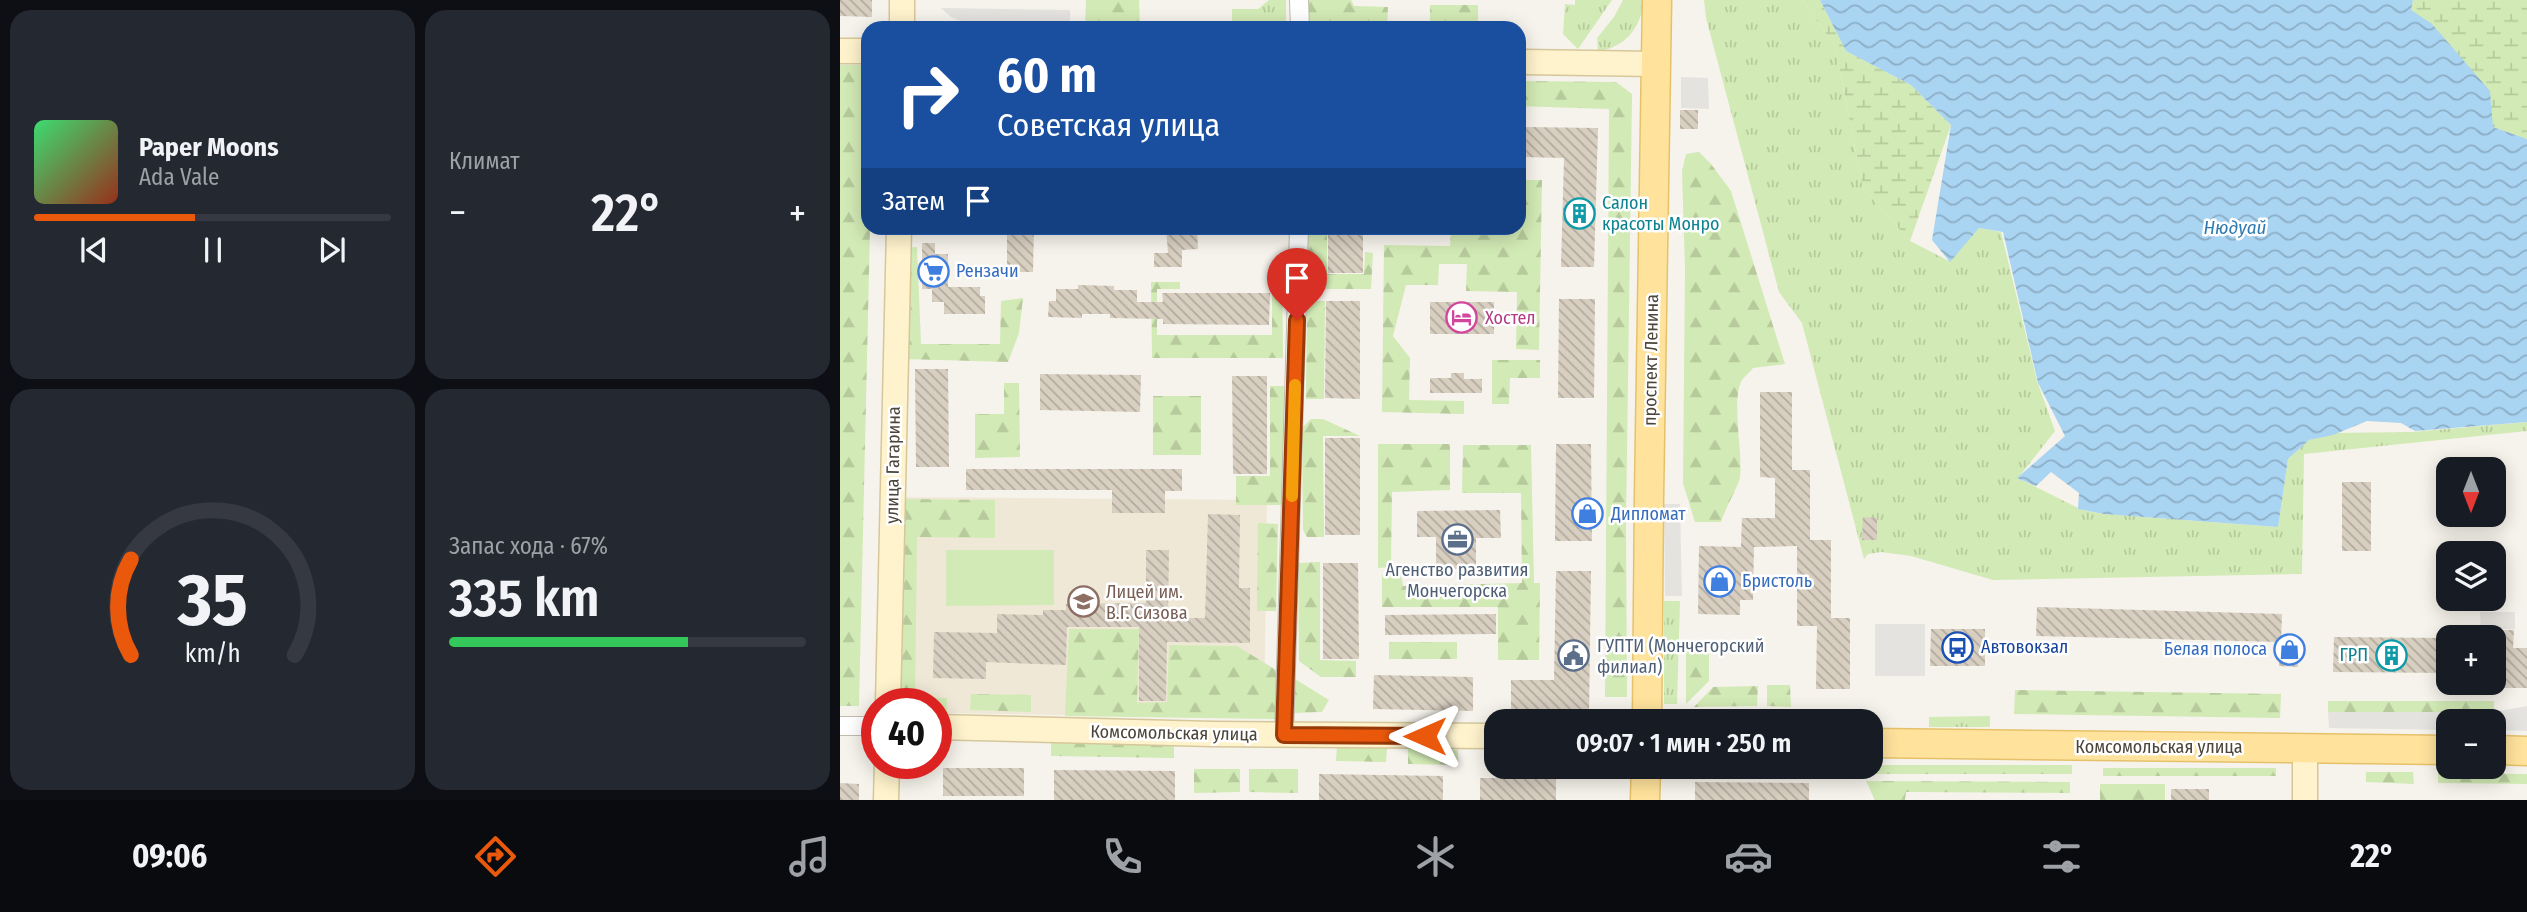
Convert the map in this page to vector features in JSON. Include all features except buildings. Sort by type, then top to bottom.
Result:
[{"type":"main road","name":"проспект Ленина","points":[[1647,709],[1657,0]]},
{"type":"main road","name":"Комсомольская улица","points":[[1883,743],[2436,750]]},
{"type":"main road","points":[[2506,750],[2527,751]]},
{"type":"main road","points":[[1645,800],[1646,779]]},
{"type":"street","points":[[902,0],[902,21]]},
{"type":"street","points":[[1299,0],[1300,21]]},
{"type":"street","points":[[840,51],[861,51]]},
{"type":"street","points":[[1526,62],[1656,64]]},
{"type":"street","name":"улица Гагарина","points":[[888,688],[899,235]]},
{"type":"street","points":[[1284,735],[1299,235]]},
{"type":"street","points":[[840,726],[861,726]]},
{"type":"street","name":"Комсомольская улица","points":[[952,727],[1284,735],[1484,736]]},
{"type":"street","points":[[2305,747],[2305,800]]},
{"type":"street","points":[[886,800],[887,779]]},
{"type":"shaded area","points":[[941,8],[1070,10],[1070,21],[961,21]]},
{"type":"shaded area","points":[[1681,77],[1708,78],[1709,109],[1681,108]]},
{"type":"shaded area","name":"Лицей им. В.Г. Сизова","points":[[902,497],[1267,500],[1264,718],[952,713],[952,688],[898,688]]},
{"type":"shaded area","points":[[1664,504],[1680,504],[1682,596],[1665,596]]},
{"type":"shaded area","points":[[2480,612],[2515,612],[2515,629],[2506,629],[2506,625],[2481,625]]},
{"type":"shaded area","points":[[1875,624],[1925,624],[1925,676],[1875,676]]},
{"type":"shaded area","points":[[2527,706],[2527,731],[2506,730],[2506,710]]},
{"type":"shaded area","points":[[2328,712],[2436,712],[2436,730],[2329,728]]},
{"type":"green space","points":[[1086,0],[1139,0],[1140,21],[1085,21]]},
{"type":"green space","points":[[1269,0],[1286,0],[1286,21],[1232,21],[1232,9],[1258,9]]},
{"type":"green space","points":[[1309,0],[1351,0],[1354,6],[1388,7],[1387,21],[1309,21]]},
{"type":"green space","points":[[1575,0],[1612,0],[1578,49],[1563,34],[1565,4],[1575,5]]},
{"type":"green space","points":[[1623,0],[1645,0],[1639,20],[1624,40],[1598,52],[1597,38],[1614,17]]},
{"type":"green space","points":[[1704,0],[1802,0],[1835,46],[1863,188],[1910,241],[1949,261],[1979,228],[2001,232],[2037,381],[2055,431],[2018,478],[2082,510],[2278,527],[2288,459],[2309,440],[2334,433],[2412,432],[2527,422],[2527,431],[2304,454],[2302,574],[1993,580],[1911,556],[1881,552],[1868,554],[1864,559],[1802,323],[1779,292],[1706,18]]},
{"type":"green space","points":[[1802,0],[1820,0],[1846,51],[1911,85],[1951,125],[1910,241],[1863,188],[1835,46]]},
{"type":"green space","points":[[2413,0],[2527,0],[2527,139],[2493,127],[2410,10]]},
{"type":"green space","points":[[1430,5],[1478,5],[1478,21],[1430,21]]},
{"type":"green space","points":[[840,65],[861,65],[861,235],[870,235],[859,706],[840,706]]},
{"type":"green space","points":[[1526,81],[1616,82],[1632,94],[1626,524],[1627,697],[1605,697],[1609,109],[1526,106]]},
{"type":"green space","points":[[1699,152],[1731,191],[1785,364],[1753,368],[1742,380],[1737,400],[1740,477],[1721,522],[1695,522],[1683,483],[1685,269],[1682,171],[1686,154]]},
{"type":"green space","points":[[1526,180],[1542,180],[1539,350],[1516,349],[1517,292],[1466,291],[1467,264],[1439,264],[1438,285],[1406,285],[1393,336],[1410,358],[1409,400],[1464,401],[1464,414],[1382,412],[1384,245],[1450,246],[1451,235],[1526,235]]},
{"type":"green space","points":[[1308,235],[1327,235],[1327,274],[1364,274],[1365,252],[1373,253],[1371,289],[1309,289]]},
{"type":"green space","points":[[917,247],[921,344],[1000,344],[1001,301],[1023,298],[1019,333],[1008,362],[905,359],[905,248]]},
{"type":"green space","points":[[1272,263],[1282,263],[1283,358],[1152,358],[1151,282],[1180,282],[1180,289],[1157,289],[1157,335],[1272,335]]},
{"type":"green space","points":[[1307,301],[1325,301],[1324,399],[1306,399]]},
{"type":"green space","points":[[1492,360],[1540,360],[1540,378],[1510,378],[1509,404],[1492,404]]},
{"type":"green space","points":[[1004,383],[1019,383],[1020,457],[975,458],[975,414],[1004,414]]},
{"type":"green space","points":[[1270,386],[1284,386],[1284,505],[1236,505],[1236,476],[1270,476]]},
{"type":"green space","points":[[1153,396],[1201,396],[1201,455],[1153,455]]},
{"type":"green space","points":[[1311,419],[1323,419],[1360,436],[1323,436],[1324,537],[1307,537],[1303,530],[1302,428]]},
{"type":"green space","points":[[1378,444],[1450,444],[1450,490],[1392,492],[1391,567],[1378,568]]},
{"type":"green space","points":[[1463,445],[1531,445],[1534,583],[1540,583],[1539,660],[1498,660],[1498,607],[1382,607],[1382,575],[1401,575],[1403,586],[1522,583],[1521,493],[1462,493]]},
{"type":"green space","points":[[902,499],[995,500],[995,538],[917,537],[915,688],[902,688]]},
{"type":"green space","points":[[1258,523],[1278,524],[1276,611],[1257,611]]},
{"type":"green space","points":[[946,550],[1054,550],[1054,605],[946,606]]},
{"type":"green space","points":[[1320,562],[1320,660],[1356,661],[1356,677],[1321,677],[1299,661],[1298,563]]},
{"type":"green space","points":[[1664,601],[1680,601],[1677,704],[1664,704]]},
{"type":"green space","points":[[1069,629],[1139,629],[1137,703],[1167,702],[1169,645],[1237,646],[1276,670],[1276,719],[1065,716]]},
{"type":"green space","points":[[1709,641],[1709,681],[1686,704],[1686,642]]},
{"type":"green space","points":[[1389,642],[1457,642],[1457,659],[1389,659]]},
{"type":"green space","points":[[1295,679],[1329,700],[1322,712],[1293,713]]},
{"type":"green space","points":[[1767,685],[1790,685],[1791,707],[1767,706]]},
{"type":"green space","points":[[1758,686],[1757,706],[1694,707],[1713,687]]},
{"type":"green space","points":[[2015,690],[2281,694],[2280,718],[2014,714]]},
{"type":"green space","points":[[971,694],[1031,695],[1031,712],[970,710]]},
{"type":"green space","points":[[2328,701],[2494,701],[2494,709],[2328,712]]},
{"type":"green space","points":[[1990,716],[1990,727],[1929,727],[1929,717]]},
{"type":"green space","points":[[1051,740],[1174,742],[1174,758],[1051,756]]},
{"type":"green space","points":[[1337,746],[1387,747],[1386,762],[1336,761]]},
{"type":"green space","points":[[1408,748],[1458,750],[1458,765],[1408,764]]},
{"type":"green space","points":[[1883,765],[2072,765],[2072,774],[1883,774]]},
{"type":"green space","points":[[2103,768],[2276,768],[2276,776],[2103,776]]},
{"type":"green space","points":[[1194,769],[1240,769],[1240,792],[1194,793]]},
{"type":"green space","points":[[1249,769],[1298,769],[1298,793],[1249,792]]},
{"type":"green space","points":[[2366,772],[2413,772],[2414,784],[2366,782]]},
{"type":"green space","points":[[2506,774],[2527,774],[2527,784],[2438,783],[2438,779],[2506,779]]},
{"type":"green space","points":[[1866,781],[2070,782],[2070,793],[1906,792],[1905,800],[1875,800]]},
{"type":"green space","points":[[2100,784],[2165,784],[2165,800],[2100,800]]},
{"type":"water","name":"Нюдуай","points":[[1820,0],[2413,0],[2411,10],[2432,24],[2490,91],[2493,127],[2527,139],[2527,422],[2415,431],[2401,423],[2367,421],[2333,435],[2309,440],[2288,459],[2278,527],[2104,514],[2078,509],[2079,493],[2051,472],[2036,486],[2017,478],[2065,436],[2038,383],[2003,232],[1979,228],[1950,262],[1932,240],[1951,125],[1911,85],[1846,51]]},
{"type":"slow traffic","points":[[1292,496],[1295,385]]},
{"type":"place","name":"Салон красоты Монро","points":[[1579,213]]},
{"type":"place","name":"Рензачи","points":[[933,271]]},
{"type":"place","name":"Хостел","points":[[1462,318]]},
{"type":"place","name":"Дипломат","points":[[1588,514]]},
{"type":"place","name":"Агенство развития Мончегорска","points":[[1457,539]]},
{"type":"place","name":"Бристоль","points":[[1719,581]]},
{"type":"place","name":"Лицей им. В.Г. Сизова","points":[[1083,602]]},
{"type":"place","name":"Автовокзал","points":[[1958,647]]},
{"type":"place","name":"Белая полоса","points":[[2290,649]]},
{"type":"place","name":"ГРП","points":[[2391,655]]},
{"type":"place","name":"ГУПТИ (Мончегорский филиал)","points":[[1574,656]]},
{"type":"route","points":[[1297,320],[1284,735],[1425,736]]}]
